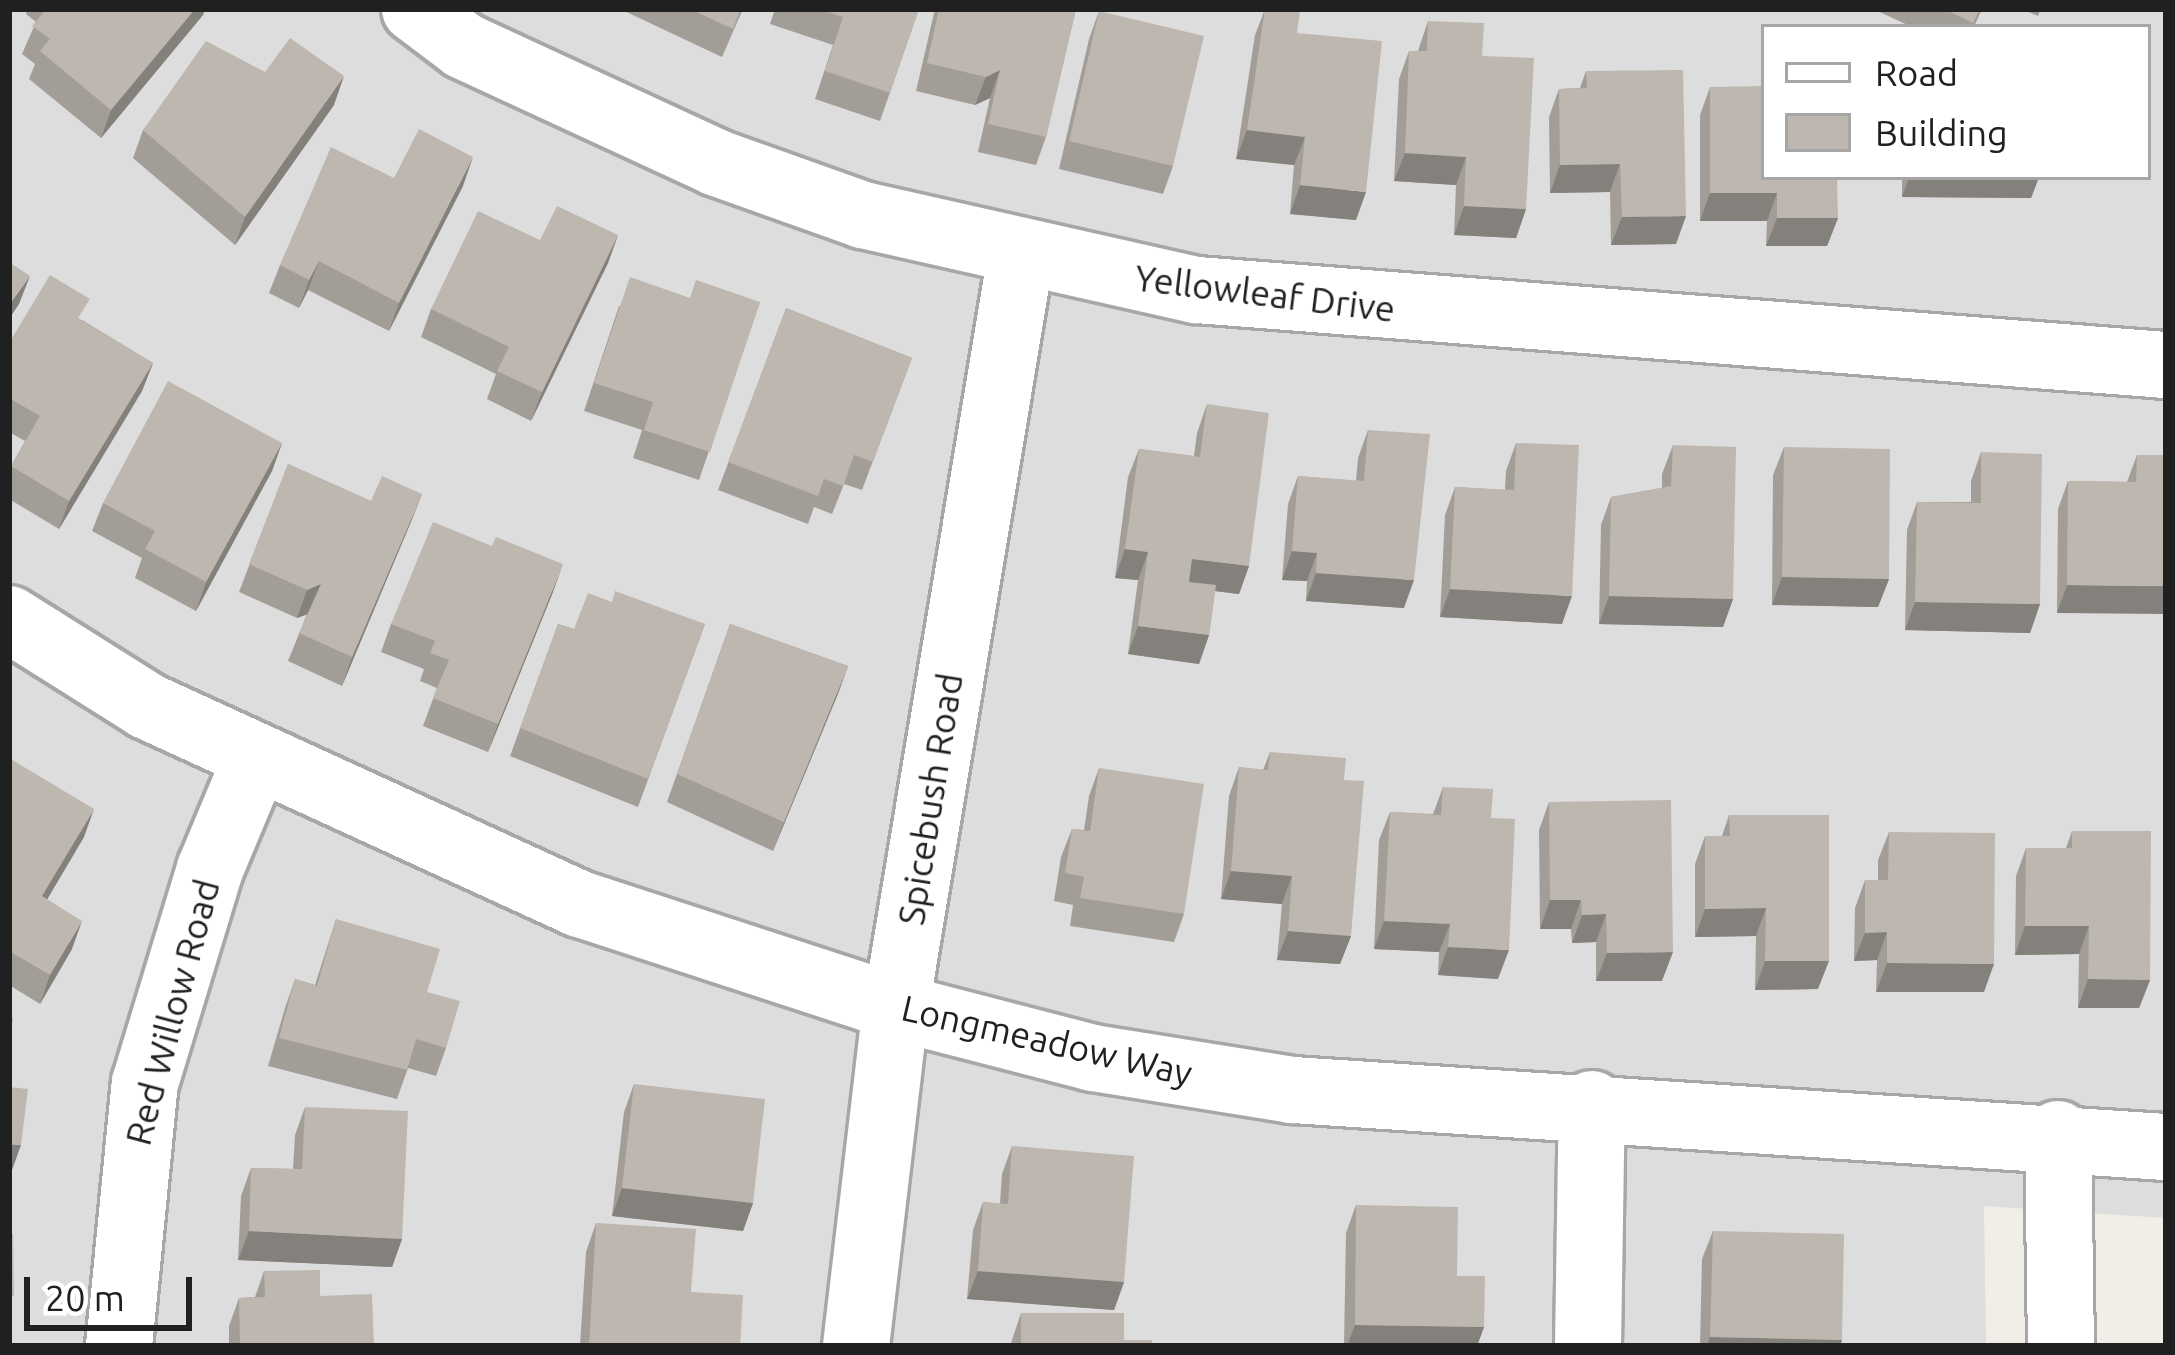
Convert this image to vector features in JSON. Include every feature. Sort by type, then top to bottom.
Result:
[{"type":"street","name":"Yellowleaf Drive","points":[[415,9],[464,46],[717,163],[1021,254],[1198,290],[1531,324],[2166,365]]},
{"type":"street","name":"Spicebush Road","points":[[856,1346],[896,1007],[1021,254]]},
{"type":"street","name":"Longmeadow Way","points":[[9,620],[256,759],[580,904],[896,1007],[1093,1058],[1293,1090],[2058,1134],[2166,1148]]},
{"type":"street","name":"Red Willow Road","points":[[119,1346],[145,1083],[209,869],[256,759]]},
{"type":"street","points":[[1588,1346],[1592,1104]]},
{"type":"street","points":[[2058,1134],[2061,1346]]},
{"type":"shaded area","points":[[9,9],[2166,9],[2166,1218],[1984,1206],[1986,1346],[9,1346]]},
{"type":"building","points":[[46,9],[195,9],[111,110],[40,51],[50,39],[32,26]]},
{"type":"building","points":[[690,9],[741,9],[733,29]]},
{"type":"building","points":[[820,9],[919,9],[890,93],[825,71],[843,17]]},
{"type":"building","points":[[939,9],[1076,9],[1046,137],[988,124],[1000,70],[986,77],[927,63]]},
{"type":"building","points":[[1265,9],[1300,11],[1297,33],[1382,41],[1366,192],[1300,185],[1305,137],[1247,130]]},
{"type":"building","points":[[1944,9],[1980,9],[1973,23]]},
{"type":"building","points":[[1099,11],[1204,36],[1173,166],[1069,141]]},
{"type":"building","points":[[1428,21],[1484,23],[1482,56],[1534,58],[1526,209],[1464,206],[1466,157],[1405,153],[1409,51],[1427,51]]},
{"type":"building","points":[[290,38],[344,76],[245,217],[143,130],[206,41],[265,72]]},
{"type":"building","points":[[1683,70],[1686,216],[1622,217],[1620,164],[1560,165],[1559,89],[1587,88],[1586,71]]},
{"type":"building","points":[[1761,86],[1761,180],[1837,180],[1838,218],[1777,218],[1777,193],[1710,193],[1710,87]]},
{"type":"building","points":[[419,129],[473,157],[399,303],[319,261],[309,280],[280,265],[331,147],[394,178]]},
{"type":"building","points":[[557,206],[618,235],[542,392],[497,371],[509,347],[431,309],[478,211],[540,240]]},
{"type":"building","points":[[9,262],[30,276],[9,305]]},
{"type":"building","points":[[50,275],[90,299],[78,318],[153,363],[69,501],[11,466],[40,416],[9,398],[9,343]]},
{"type":"building","points":[[630,277],[690,298],[696,280],[760,302],[710,452],[644,430],[653,402],[594,383]]},
{"type":"building","points":[[786,308],[912,358],[873,462],[854,455],[843,486],[824,479],[818,496],[728,462]]},
{"type":"building","points":[[168,381],[282,443],[206,582],[145,549],[155,531],[103,503]]},
{"type":"building","points":[[1207,404],[1269,413],[1249,566],[1192,559],[1189,582],[1216,585],[1209,635],[1138,626],[1148,552],[1125,549],[1139,449],[1200,457]]},
{"type":"building","points":[[1368,430],[1430,434],[1414,580],[1316,573],[1317,553],[1292,551],[1298,476],[1364,481]]},
{"type":"building","points":[[1516,443],[1579,445],[1572,596],[1450,589],[1455,487],[1514,490]]},
{"type":"building","points":[[1673,445],[1736,447],[1733,599],[1609,596],[1611,497],[1671,486]]},
{"type":"building","points":[[1784,447],[1890,449],[1889,579],[1782,577]]},
{"type":"building","points":[[1981,452],[2042,454],[2040,604],[1915,602],[1917,502],[1981,503]]},
{"type":"building","points":[[2137,455],[2166,455],[2166,586],[2067,585],[2068,481],[2136,482]]},
{"type":"building","points":[[288,464],[371,501],[382,476],[422,494],[352,657],[299,633],[321,584],[307,590],[249,564]]},
{"type":"building","points":[[433,522],[492,546],[496,537],[563,564],[498,724],[433,698],[449,660],[430,653],[435,641],[391,624]]},
{"type":"building","points":[[615,591],[705,624],[648,779],[520,728],[558,624],[574,629],[588,593],[612,602]]},
{"type":"building","points":[[730,624],[848,666],[784,822],[677,774]]},
{"type":"building","points":[[1270,752],[1346,758],[1344,780],[1364,781],[1351,936],[1288,931],[1292,876],[1231,871],[1239,767],[1268,770]]},
{"type":"building","points":[[9,758],[94,809],[42,896],[82,921],[50,975],[9,951]]},
{"type":"building","points":[[1099,768],[1204,784],[1184,914],[1080,898],[1084,877],[1065,873],[1072,829],[1090,831]]},
{"type":"building","points":[[1443,787],[1493,789],[1491,818],[1515,819],[1509,950],[1448,947],[1450,924],[1384,921],[1390,812],[1441,815]]},
{"type":"building","points":[[1671,800],[1673,952],[1607,953],[1606,914],[1582,915],[1581,900],[1550,900],[1549,802]]},
{"type":"building","points":[[1729,815],[1829,815],[1829,961],[1765,961],[1766,908],[1705,909],[1705,836],[1730,836]]},
{"type":"building","points":[[2072,831],[2151,831],[2150,980],[2088,979],[2089,926],[2025,926],[2026,848],[2072,848]]},
{"type":"building","points":[[1889,832],[1995,833],[1994,964],[1887,963],[1887,932],[1865,933],[1865,880],[1888,880]]},
{"type":"building","points":[[336,919],[440,949],[427,992],[460,1001],[446,1048],[416,1039],[407,1070],[279,1038],[295,979],[317,986]]},
{"type":"building","points":[[634,1084],[765,1099],[753,1203],[622,1188]]},
{"type":"building","points":[[9,1087],[28,1089],[21,1145],[9,1144]]},
{"type":"building","points":[[305,1107],[408,1111],[402,1239],[249,1231],[251,1168],[302,1169]]},
{"type":"building","points":[[1012,1146],[1134,1156],[1124,1282],[978,1271],[983,1202],[1008,1204]]},
{"type":"building","points":[[1356,1205],[1458,1207],[1457,1276],[1485,1276],[1484,1327],[1355,1325]]},
{"type":"building","points":[[596,1223],[696,1229],[691,1292],[743,1295],[740,1346],[589,1346]]},
{"type":"building","points":[[1713,1231],[1844,1234],[1842,1340],[1710,1337]]},
{"type":"building","points":[[9,1234],[13,1234],[14,1296],[9,1296]]},
{"type":"building","points":[[320,1270],[320,1296],[372,1294],[374,1346],[240,1346],[239,1298],[265,1297],[264,1271]]},
{"type":"building","points":[[1021,1313],[1124,1313],[1124,1340],[1152,1340],[1152,1346],[1021,1346]]}]
